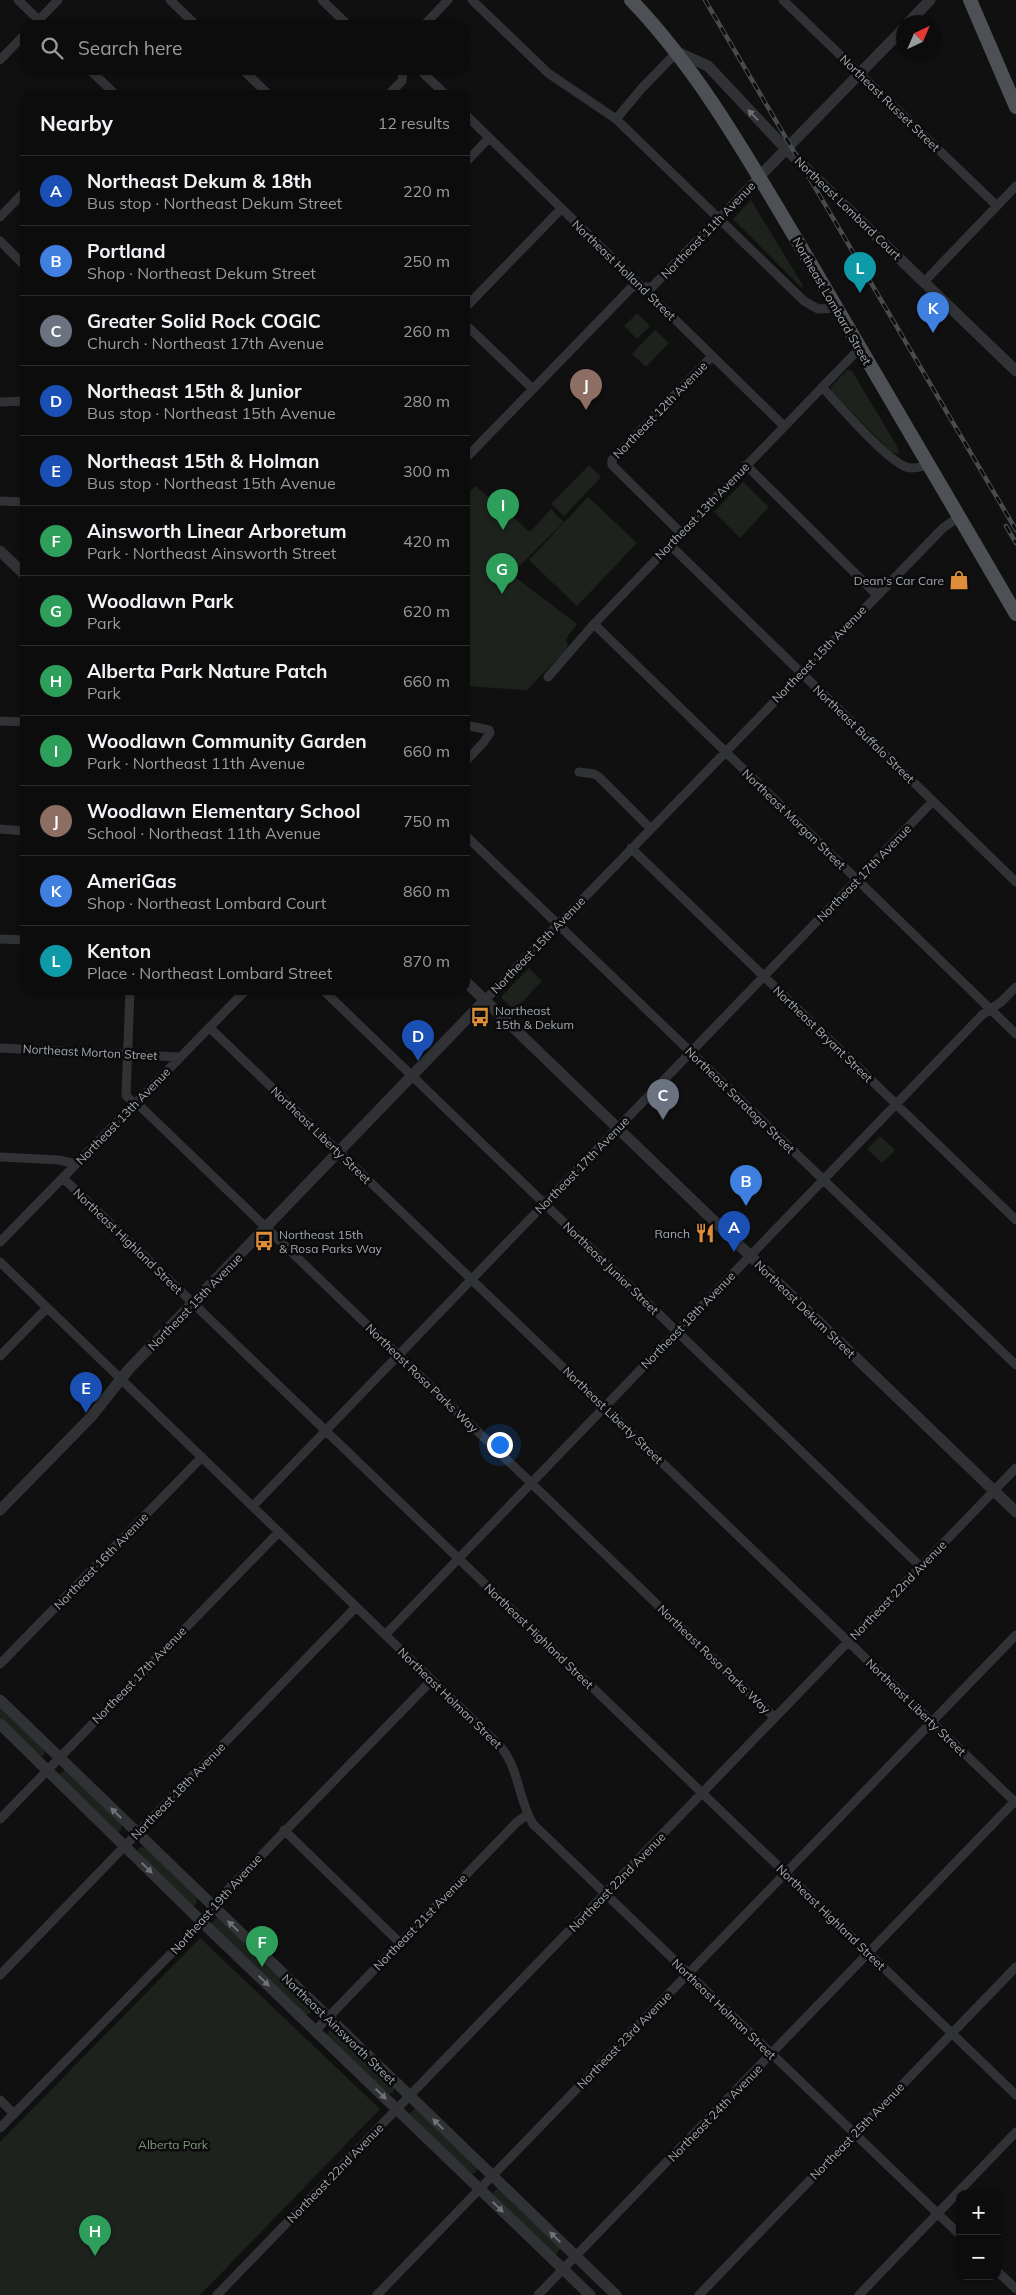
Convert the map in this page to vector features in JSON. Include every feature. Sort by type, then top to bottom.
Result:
[{"type":"main road","name":"Northeast Lombard Street","points":[[631,0],[677,52],[718,111],[837,308],[1016,614]]},
{"type":"main road","points":[[970,0],[1016,107]]},
{"type":"street","points":[[18,0],[36,20]]},
{"type":"street","points":[[41,20],[58,0]]},
{"type":"street","points":[[170,0],[191,20]]},
{"type":"street","points":[[322,0],[343,20]]},
{"type":"street","points":[[429,20],[448,0]]},
{"type":"street","points":[[472,0],[548,73],[616,119],[804,301],[818,308],[837,308]]},
{"type":"street","name":"Northeast Russet Street","points":[[783,0],[997,206]]},
{"type":"street","points":[[916,15],[929,1]]},
{"type":"street","name":"Northeast 11th Avenue","points":[[470,454],[632,287],[652,287],[896,36]]},
{"type":"street","points":[[0,60],[20,39]]},
{"type":"street","points":[[616,119],[642,88],[677,52]]},
{"type":"street","name":"Northeast Lombard Court","points":[[677,52],[708,66],[787,150],[1016,371]]},
{"type":"street","points":[[95,75],[111,90]]},
{"type":"street","points":[[248,75],[265,90]]},
{"type":"street","points":[[393,90],[402,81],[403,75]]},
{"type":"street","points":[[425,75],[441,90]]},
{"type":"street","name":"Northeast Holland Street","points":[[470,119],[784,426]]},
{"type":"street","points":[[470,158],[489,138]]},
{"type":"street","points":[[924,282],[1016,186]]},
{"type":"street","points":[[0,217],[20,196]]},
{"type":"street","points":[[470,303],[561,209]]},
{"type":"street","points":[[0,241],[20,261]]},
{"type":"street","points":[[470,329],[533,389]]},
{"type":"street","name":"Northeast 13th Avenue","points":[[548,677],[594,624],[860,348]]},
{"type":"street","name":"Northeast 12th Avenue","points":[[681,533],[612,465],[612,460],[712,356]]},
{"type":"street","points":[[822,388],[877,444],[899,463],[912,468],[929,465]]},
{"type":"street","points":[[0,402],[20,401]]},
{"type":"street","points":[[746,465],[877,595]]},
{"type":"street","points":[[0,501],[20,502]]},
{"type":"street","name":"Northeast 15th Avenue","points":[[0,1510],[92,1416],[121,1379],[650,828],[943,528],[959,517]]},
{"type":"street","name":"Northeast Buffalo Street","points":[[670,545],[1016,882]]},
{"type":"street","points":[[0,551],[20,570]]},
{"type":"street","name":"Northeast Morgan Street","points":[[594,624],[1016,1034]]},
{"type":"street","points":[[0,721],[20,722]]},
{"type":"street","points":[[470,726],[489,730],[488,738],[470,757]]},
{"type":"street","points":[[579,772],[594,774],[599,777],[650,828]]},
{"type":"street","name":"Northeast 17th Avenue","points":[[252,1506],[933,801]]},
{"type":"street","points":[[0,830],[20,831]]},
{"type":"street","name":"Northeast Saratoga Street","points":[[470,840],[1016,1365]]},
{"type":"street","name":"Northeast Bryant Street","points":[[631,848],[1016,1220]]},
{"type":"street","points":[[0,939],[20,940]]},
{"type":"street","name":"Northeast Dekum Street","points":[[470,986],[1016,1512]]},
{"type":"street","name":"Northeast 18th Avenue","points":[[385,1635],[982,1015],[991,1010],[1016,987]]},
{"type":"street","points":[[130,995],[126,1095],[133,1104]]},
{"type":"street","name":"Northeast 13th Avenue","points":[[0,1242],[241,995]]},
{"type":"street","name":"Northeast Junior Street","points":[[328,995],[921,1567]]},
{"type":"street","name":"Northeast Liberty Street","points":[[210,1028],[1016,1802]]},
{"type":"street","name":"Northeast Morton Street","points":[[0,1048],[179,1057]]},
{"type":"street","name":"Northeast Rosa Parks Way","points":[[133,1104],[142,1108],[775,1718]]},
{"type":"street","points":[[0,1156],[60,1160],[76,1164]]},
{"type":"street","name":"Northeast Highland Street","points":[[63,1178],[1016,2094]]},
{"type":"street","name":"Northeast Holman Street","points":[[0,1262],[507,1754],[533,1824],[956,2231]]},
{"type":"street","points":[[0,1356],[47,1308]]},
{"type":"street","name":"Northeast 16th Avenue","points":[[0,1664],[202,1457]]},
{"type":"street","name":"Northeast 22nd Avenue","points":[[217,2295],[1016,1468]]},
{"type":"street","name":"Northeast 17th Avenue","points":[[0,1819],[58,1757],[280,1532]]},
{"type":"street","name":"Northeast 18th Avenue","points":[[0,1975],[125,1847],[136,1832],[356,1607]]},
{"type":"street","name":"Northeast 23rd Avenue","points":[[377,2295],[1016,1635]]},
{"type":"street","name":"Northeast 19th Avenue","points":[[0,2128],[202,1922],[212,1906],[284,1830],[432,1680]]},
{"type":"street","name":"Northeast Ainsworth Street","points":[[0,1700],[327,2018],[616,2295]]},
{"type":"street","name":"Northeast Ainsworth Street","points":[[0,1724],[202,1922],[590,2295]]},
{"type":"street","name":"Northeast 24th Avenue","points":[[538,2295],[1016,1802]]},
{"type":"street","name":"Northeast 21st Avenue","points":[[315,2031],[517,1822],[528,1814]]},
{"type":"street","points":[[284,1830],[400,1942]]},
{"type":"street","name":"Northeast 25th Avenue","points":[[699,2295],[1016,1967]]},
{"type":"street","points":[[0,2100],[14,2114]]},
{"type":"street","points":[[859,2295],[1016,2132]]},
{"type":"street","points":[[1001,2275],[1016,2289]]},
{"type":"green space","points":[[751,200],[802,284],[803,289],[733,219]]},
{"type":"green space","points":[[637,313],[650,326],[637,339],[624,326]]},
{"type":"green space","points":[[655,330],[669,343],[646,367],[632,354]]},
{"type":"green space","points":[[847,370],[852,371],[897,446],[899,454],[891,452],[831,391],[831,387]]},
{"type":"green space","points":[[589,465],[601,477],[564,516],[551,504]]},
{"type":"green space","points":[[743,482],[769,507],[740,538],[714,512]]},
{"type":"green space","points":[[475,486],[492,500],[494,498],[528,531],[532,530],[551,509],[564,522],[511,574],[577,624],[566,639],[568,645],[565,651],[527,690],[470,686],[470,492]]},
{"type":"green space","points":[[588,497],[637,543],[577,606],[529,560]]},
{"type":"green space","points":[[529,968],[542,981],[514,1010],[501,997]]},
{"type":"green space","points":[[880,1136],[895,1150],[882,1163],[867,1149]]},
{"type":"green space","points":[[0,1704],[45,1749],[44,1755],[39,1757],[0,1718]]},
{"type":"green space","points":[[65,1770],[122,1824],[121,1831],[118,1832],[61,1778],[59,1774]]},
{"type":"green space","points":[[141,1847],[146,1848],[197,1898],[196,1905],[191,1906],[139,1854],[138,1849]]},
{"type":"green space","points":[[216,1918],[220,1919],[311,2007],[311,2013],[304,2015],[213,1927],[212,1923]]},
{"type":"green space","name":"Alberta Park","points":[[200,1938],[380,2109],[200,2295],[0,2295],[0,2142]]},
{"type":"green space","points":[[330,2029],[335,2030],[394,2087],[393,2093],[386,2094],[327,2035]]},
{"type":"green space","points":[[415,2108],[478,2167],[476,2172],[471,2174],[409,2114]]},
{"type":"green space","points":[[497,2189],[502,2189],[562,2247],[555,2255],[494,2196],[493,2192]]},
{"type":"railway","points":[[705,0],[1016,530]]},
{"type":"railway","points":[[1006,526],[1016,543]]},
{"type":"place","name":"Kenton","points":[[860,293]]},
{"type":"place","name":"AmeriGas","points":[[933,333]]},
{"type":"place","name":"Woodlawn Elementary School","points":[[586,410]]},
{"type":"place","name":"Woodlawn Community Garden","points":[[503,530]]},
{"type":"place","name":"Dean's Car Care","points":[[959,580]]},
{"type":"place","name":"Woodlawn Park","points":[[502,594]]},
{"type":"place","name":"Northeast 15th & Dekum","points":[[480,1017]]},
{"type":"place","name":"Northeast 15th & Junior","points":[[418,1061]]},
{"type":"place","name":"Greater Solid Rock COGIC","points":[[663,1120]]},
{"type":"place","name":"Portland","points":[[746,1206]]},
{"type":"place","name":"Ranch","points":[[705,1233]]},
{"type":"place","name":"Northeast 15th & Rosa Parks Way","points":[[264,1241]]},
{"type":"place","name":"Northeast Dekum & 18th","points":[[734,1252]]},
{"type":"place","name":"Northeast 15th & Holman","points":[[86,1413]]},
{"type":"place","name":"Ainsworth Linear Arboretum","points":[[262,1967]]},
{"type":"place","name":"Alberta Park Nature Patch","points":[[95,2256]]}]
